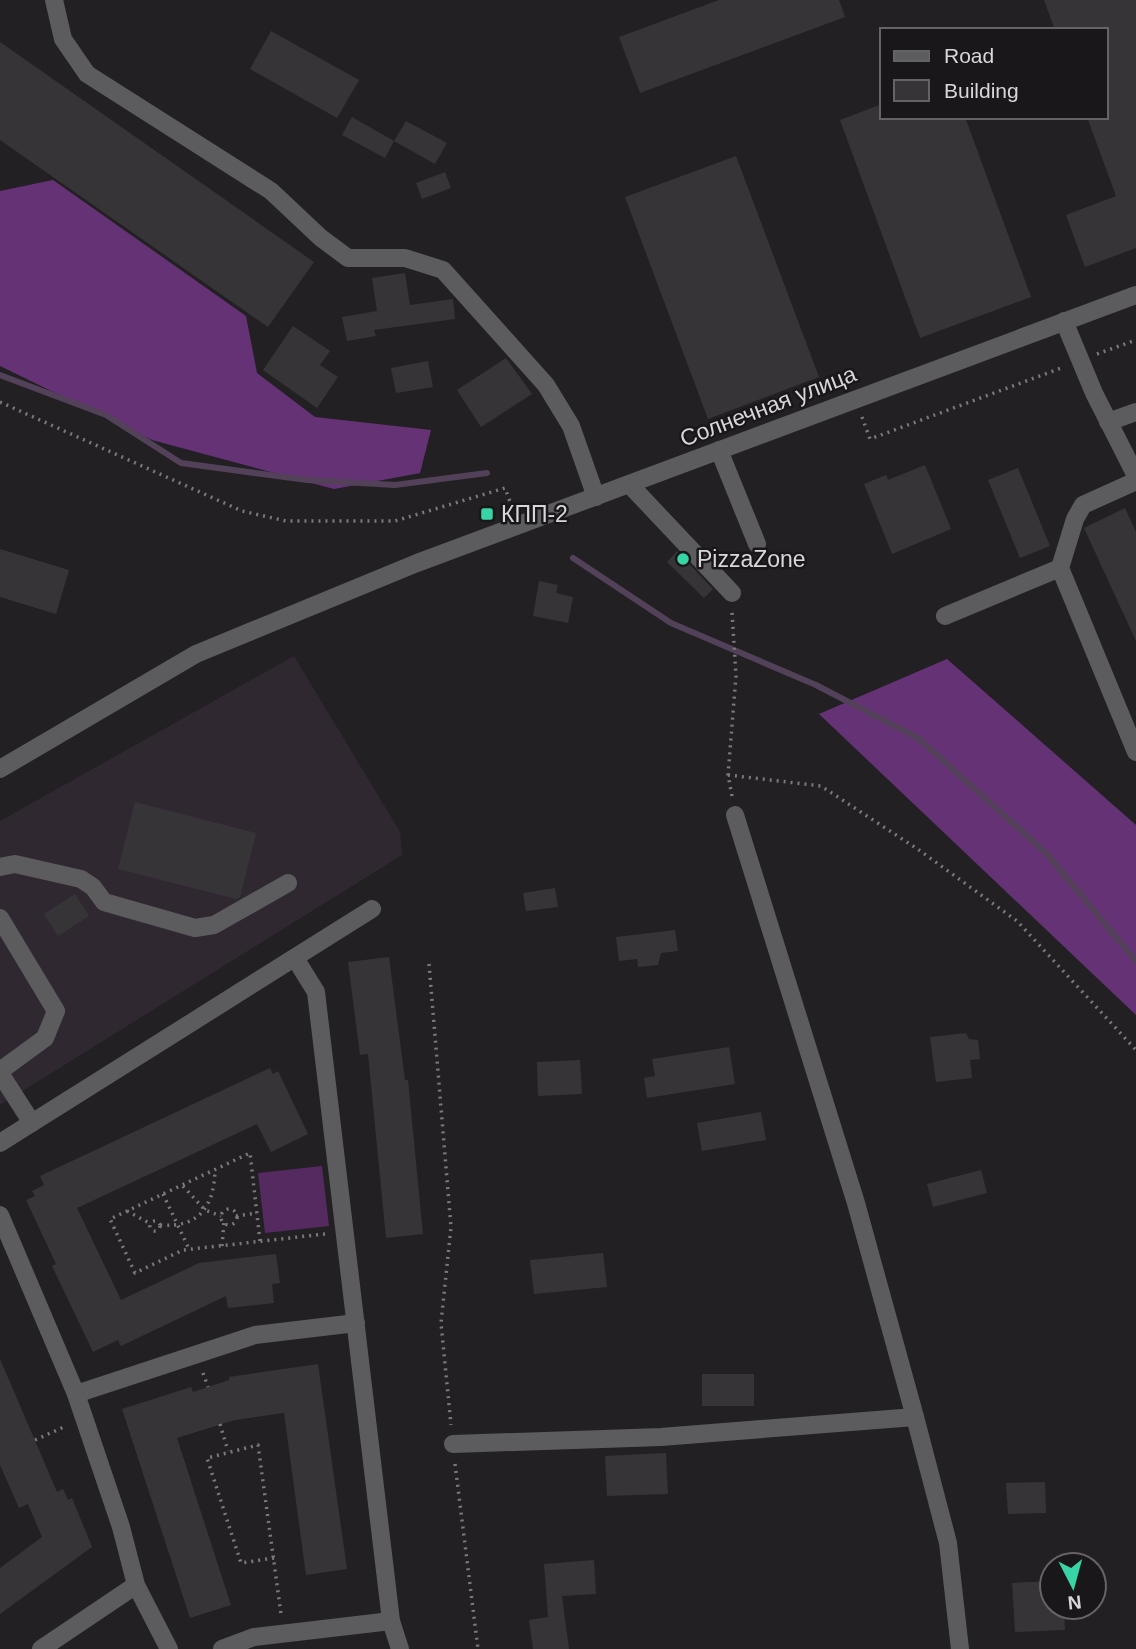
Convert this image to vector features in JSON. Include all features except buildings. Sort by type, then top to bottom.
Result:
[{"type":"street","points":[[54,0],[63,39],[86,74],[271,191],[320,238],[348,258],[405,257],[443,270],[546,385],[571,426],[596,497]]},
{"type":"street","name":"Солнечная улица","points":[[0,769],[8,755],[196,654],[417,563],[1136,295]]},
{"type":"street","points":[[1064,321],[1136,479],[1083,505],[1074,519],[1060,568],[1136,752]]},
{"type":"street","points":[[1108,422],[1136,412]]},
{"type":"street","points":[[719,450],[757,544]]},
{"type":"street","points":[[630,485],[732,593]]},
{"type":"street","points":[[945,616],[1060,568]]},
{"type":"street","points":[[735,816],[856,1203],[915,1417],[948,1543],[960,1649]]},
{"type":"street","points":[[0,867],[15,864],[80,879],[93,887],[104,902],[195,928],[214,925],[288,883]]},
{"type":"street","points":[[0,1143],[372,909]]},
{"type":"street","points":[[0,918],[56,1011],[45,1038],[0,1072],[32,1123]]},
{"type":"street","points":[[295,958],[316,992],[391,1621],[400,1649]]},
{"type":"street","points":[[0,1215],[76,1394],[121,1527],[136,1585],[169,1649]]},
{"type":"street","points":[[76,1394],[255,1335],[356,1323]]},
{"type":"street","points":[[453,1444],[661,1437],[915,1417]]},
{"type":"street","points":[[41,1649],[136,1585]]},
{"type":"street","points":[[222,1649],[254,1637],[391,1621]]},
{"type":"path","points":[[855,398],[870,439],[1136,340]]},
{"type":"path","points":[[0,402],[242,511],[286,521],[395,521],[505,488],[519,526]]},
{"type":"path","points":[[733,628],[736,676],[728,775],[735,816]]},
{"type":"path","points":[[728,775],[821,786],[919,850],[1017,921],[1136,1050]]},
{"type":"path","points":[[429,964],[451,1227],[441,1323],[478,1649]]},
{"type":"path","points":[[260,1241],[250,1153],[110,1219],[135,1273],[189,1250],[345,1232]]},
{"type":"path","points":[[151,1224],[157,1221],[160,1225],[178,1226],[205,1210],[215,1192],[215,1170]]},
{"type":"path","points":[[183,1185],[193,1200],[205,1210],[221,1216],[224,1222],[222,1246]]},
{"type":"path","points":[[163,1195],[189,1250]]},
{"type":"path","points":[[221,1216],[228,1209],[236,1216]]},
{"type":"path","points":[[127,1211],[151,1224],[154,1231],[160,1225]]},
{"type":"path","points":[[224,1222],[230,1225],[236,1216],[257,1213]]},
{"type":"path","points":[[35,1440],[84,1419]]},
{"type":"path","points":[[220,1424],[228,1451]]},
{"type":"path","points":[[274,1558],[241,1563],[207,1458],[258,1445],[274,1558],[284,1634]]},
{"type":"shaded area","points":[[53,180],[246,316],[257,373],[315,417],[431,430],[420,473],[334,489],[152,440],[0,366],[0,191]]},
{"type":"shaded area","points":[[294,656],[400,832],[402,855],[0,1105],[0,821]]},
{"type":"shaded area","points":[[947,659],[1136,825],[1136,1015],[819,714]]},
{"type":"shaded area","points":[[322,1166],[329,1226],[265,1233],[258,1173]]},
{"type":"waterway","points":[[0,375],[106,415],[181,463],[307,480],[395,485],[487,473]]},
{"type":"waterway","points":[[573,558],[671,623],[816,685],[918,738],[1046,853],[1136,961]]},
{"type":"place","name":"КПП-2","points":[[487,514]]},
{"type":"place","name":"PizzaZone","points":[[683,559]]}]
